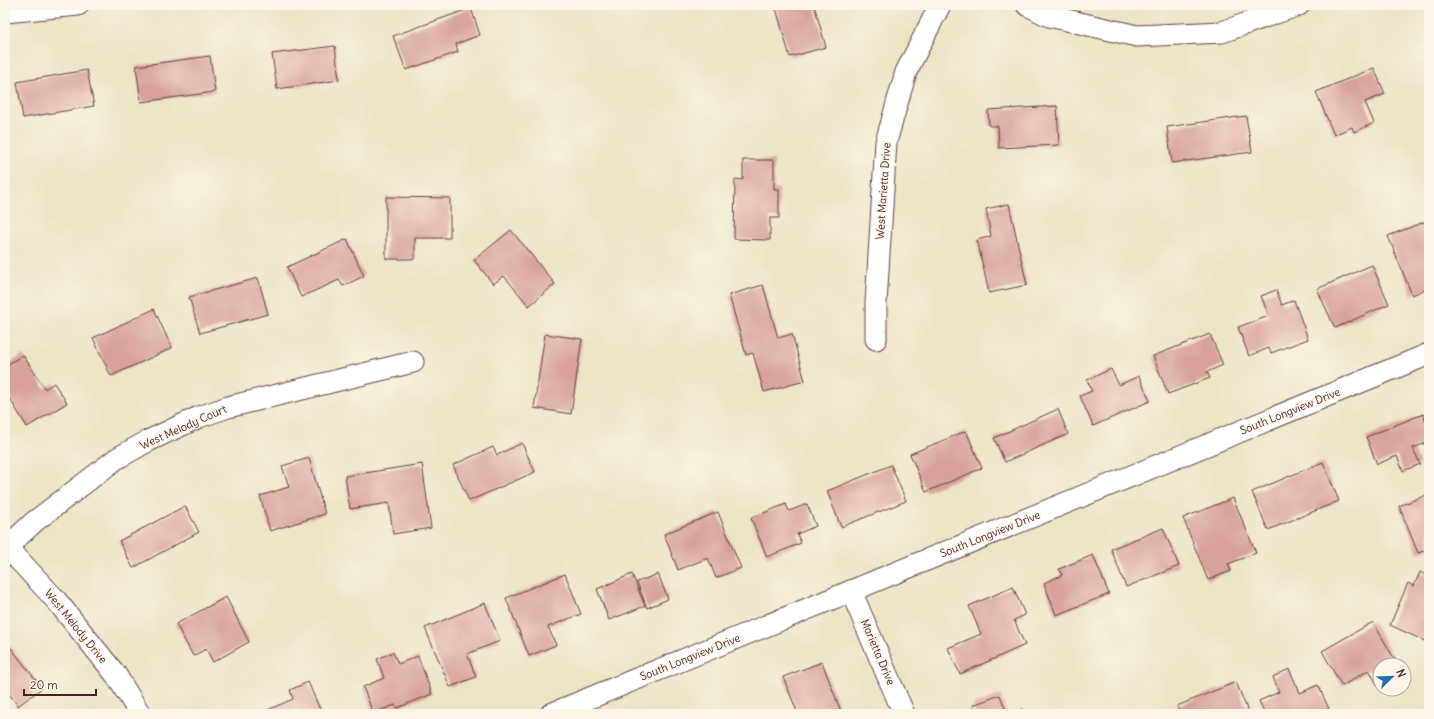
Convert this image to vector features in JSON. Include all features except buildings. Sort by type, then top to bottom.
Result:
[{"type":"street","points":[[5,12],[78,5]]},
{"type":"street","name":"West Marietta Drive","points":[[876,339],[876,303],[886,142],[906,72],[940,5]]},
{"type":"street","points":[[1027,5],[1049,16],[1137,36],[1222,32],[1300,5]]},
{"type":"street","name":"South Longview Drive","points":[[550,714],[1429,354]]},
{"type":"street","name":"West Melody Court","points":[[6,546],[34,522],[116,459],[148,440],[228,407],[413,362]]},
{"type":"street","name":"West Melody Drive","points":[[6,546],[56,600],[116,675],[140,714]]},
{"type":"street","name":"Marietta Drive","points":[[851,591],[904,714]]}]
